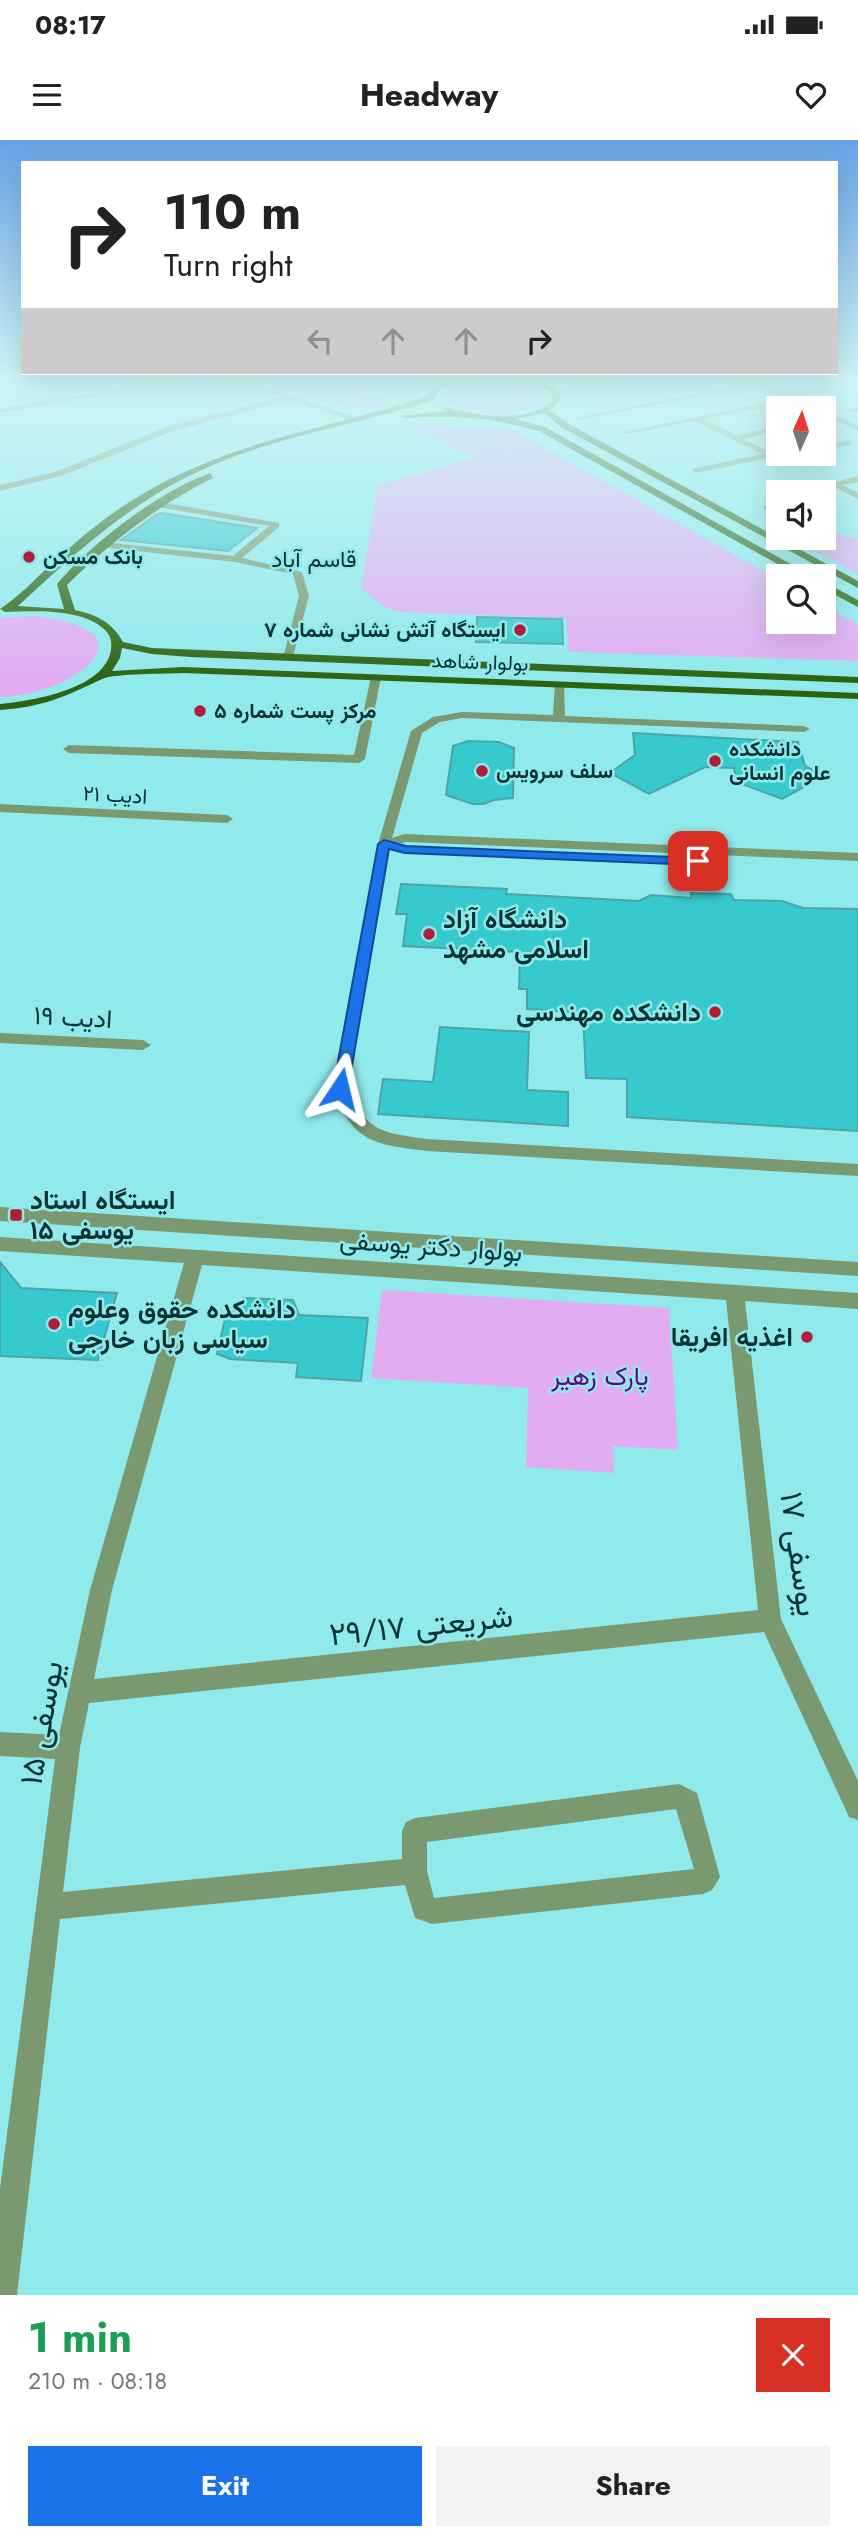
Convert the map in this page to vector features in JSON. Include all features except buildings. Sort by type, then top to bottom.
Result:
[{"type":"main road","points":[[4,610],[117,514],[149,494],[180,480]]},
{"type":"main road","points":[[70,611],[62,584],[137,517],[205,480]]},
{"type":"main road","points":[[633,480],[785,564]]},
{"type":"main road","points":[[664,480],[858,585]]},
{"type":"main road","points":[[836,592],[858,604]]},
{"type":"main road","points":[[3,709],[46,700],[77,689],[101,675],[115,659],[118,644],[111,630],[94,619],[70,611],[40,608],[4,610]]},
{"type":"main road","name":"بولوار شاهد","points":[[118,644],[152,651],[288,658],[826,679],[858,678]]},
{"type":"main road","name":"بولوار شاهد","points":[[101,675],[142,670],[183,670],[858,696]]},
{"type":"street","points":[[0,488],[35,480]]},
{"type":"street","points":[[838,486],[856,480]]},
{"type":"street","points":[[838,486],[858,496]]},
{"type":"street","points":[[160,505],[276,525],[235,559]]},
{"type":"street","points":[[103,545],[235,559],[297,572],[304,596],[288,658]]},
{"type":"street","points":[[69,749],[359,759],[376,677]]},
{"type":"street","points":[[559,685],[559,718]]},
{"type":"street","points":[[804,729],[462,715],[436,719],[417,731],[384,844],[340,1089],[348,1110],[359,1126],[379,1138],[427,1145],[858,1170]]},
{"type":"street","name":"ادیب ۲۱","points":[[0,808],[227,819]]},
{"type":"street","points":[[384,844],[405,838],[858,857]]},
{"type":"street","points":[[384,844],[405,849],[858,868]]},
{"type":"street","name":"ادیب ۱۹","points":[[0,1038],[143,1045]]},
{"type":"street","name":"بولوار دکتر یوسفی","points":[[0,1214],[858,1269]]},
{"type":"street","name":"بولوار دکتر یوسفی","points":[[0,1244],[858,1301]]},
{"type":"street","name":"یوسفی ۱۵","points":[[2,2295],[68,1748],[101,1590],[195,1257]]},
{"type":"street","name":"یوسفی ۱۷","points":[[734,1293],[770,1620],[858,1808]]},
{"type":"street","name":"شریعتی ۲۹/۱۷","points":[[79,1692],[770,1620]]},
{"type":"street","points":[[0,1744],[68,1748]]},
{"type":"street","points":[[680,1796],[688,1802],[707,1877],[703,1881],[432,1911],[424,1909],[414,1871],[414,1837],[415,1831],[420,1829],[680,1796]]},
{"type":"street","points":[[47,1907],[414,1871]]},
{"type":"green space","points":[[397,480],[601,480],[766,573],[766,634],[836,634],[836,613],[858,626],[858,661],[569,652],[566,618],[400,612],[384,607],[361,588],[378,485]]},
{"type":"green space","points":[[836,533],[858,539],[858,574],[813,550],[836,550]]},
{"type":"green space","points":[[35,616],[72,623],[93,634],[98,647],[92,661],[77,674],[54,685],[28,694],[0,697],[0,618]]},
{"type":"green space","name":"پارک زهیر","points":[[382,1290],[669,1308],[678,1450],[613,1446],[614,1473],[526,1467],[528,1388],[371,1378]]},
{"type":"place","name":"بانک مسکن","points":[[29,557]]},
{"type":"place","name":"ایستگاه آتش نشانی شماره ۷","points":[[520,630]]},
{"type":"place","name":"مرکز پست شماره ۵","points":[[200,711]]},
{"type":"place","name":"دانشکده علوم انسانی","points":[[715,761]]},
{"type":"place","name":"سلف سرویس","points":[[482,771]]},
{"type":"place","name":"دانشگاه آزاد اسلامی مشهد","points":[[429,934]]},
{"type":"place","name":"دانشکده مهندسی","points":[[715,1012]]},
{"type":"place","name":"ایستگاه استاد یوسفی ۱۵","points":[[16,1215]]},
{"type":"place","name":"دانشکده حقوق وعلوم سیاسی زبان خارجی","points":[[54,1324]]},
{"type":"place","name":"اغذیه افریقا","points":[[807,1337]]},
{"type":"district","name":"قاسم آباد","points":[[314,559]]},
{"type":"route","points":[[340,1089],[384,844],[405,849],[698,861]]}]
